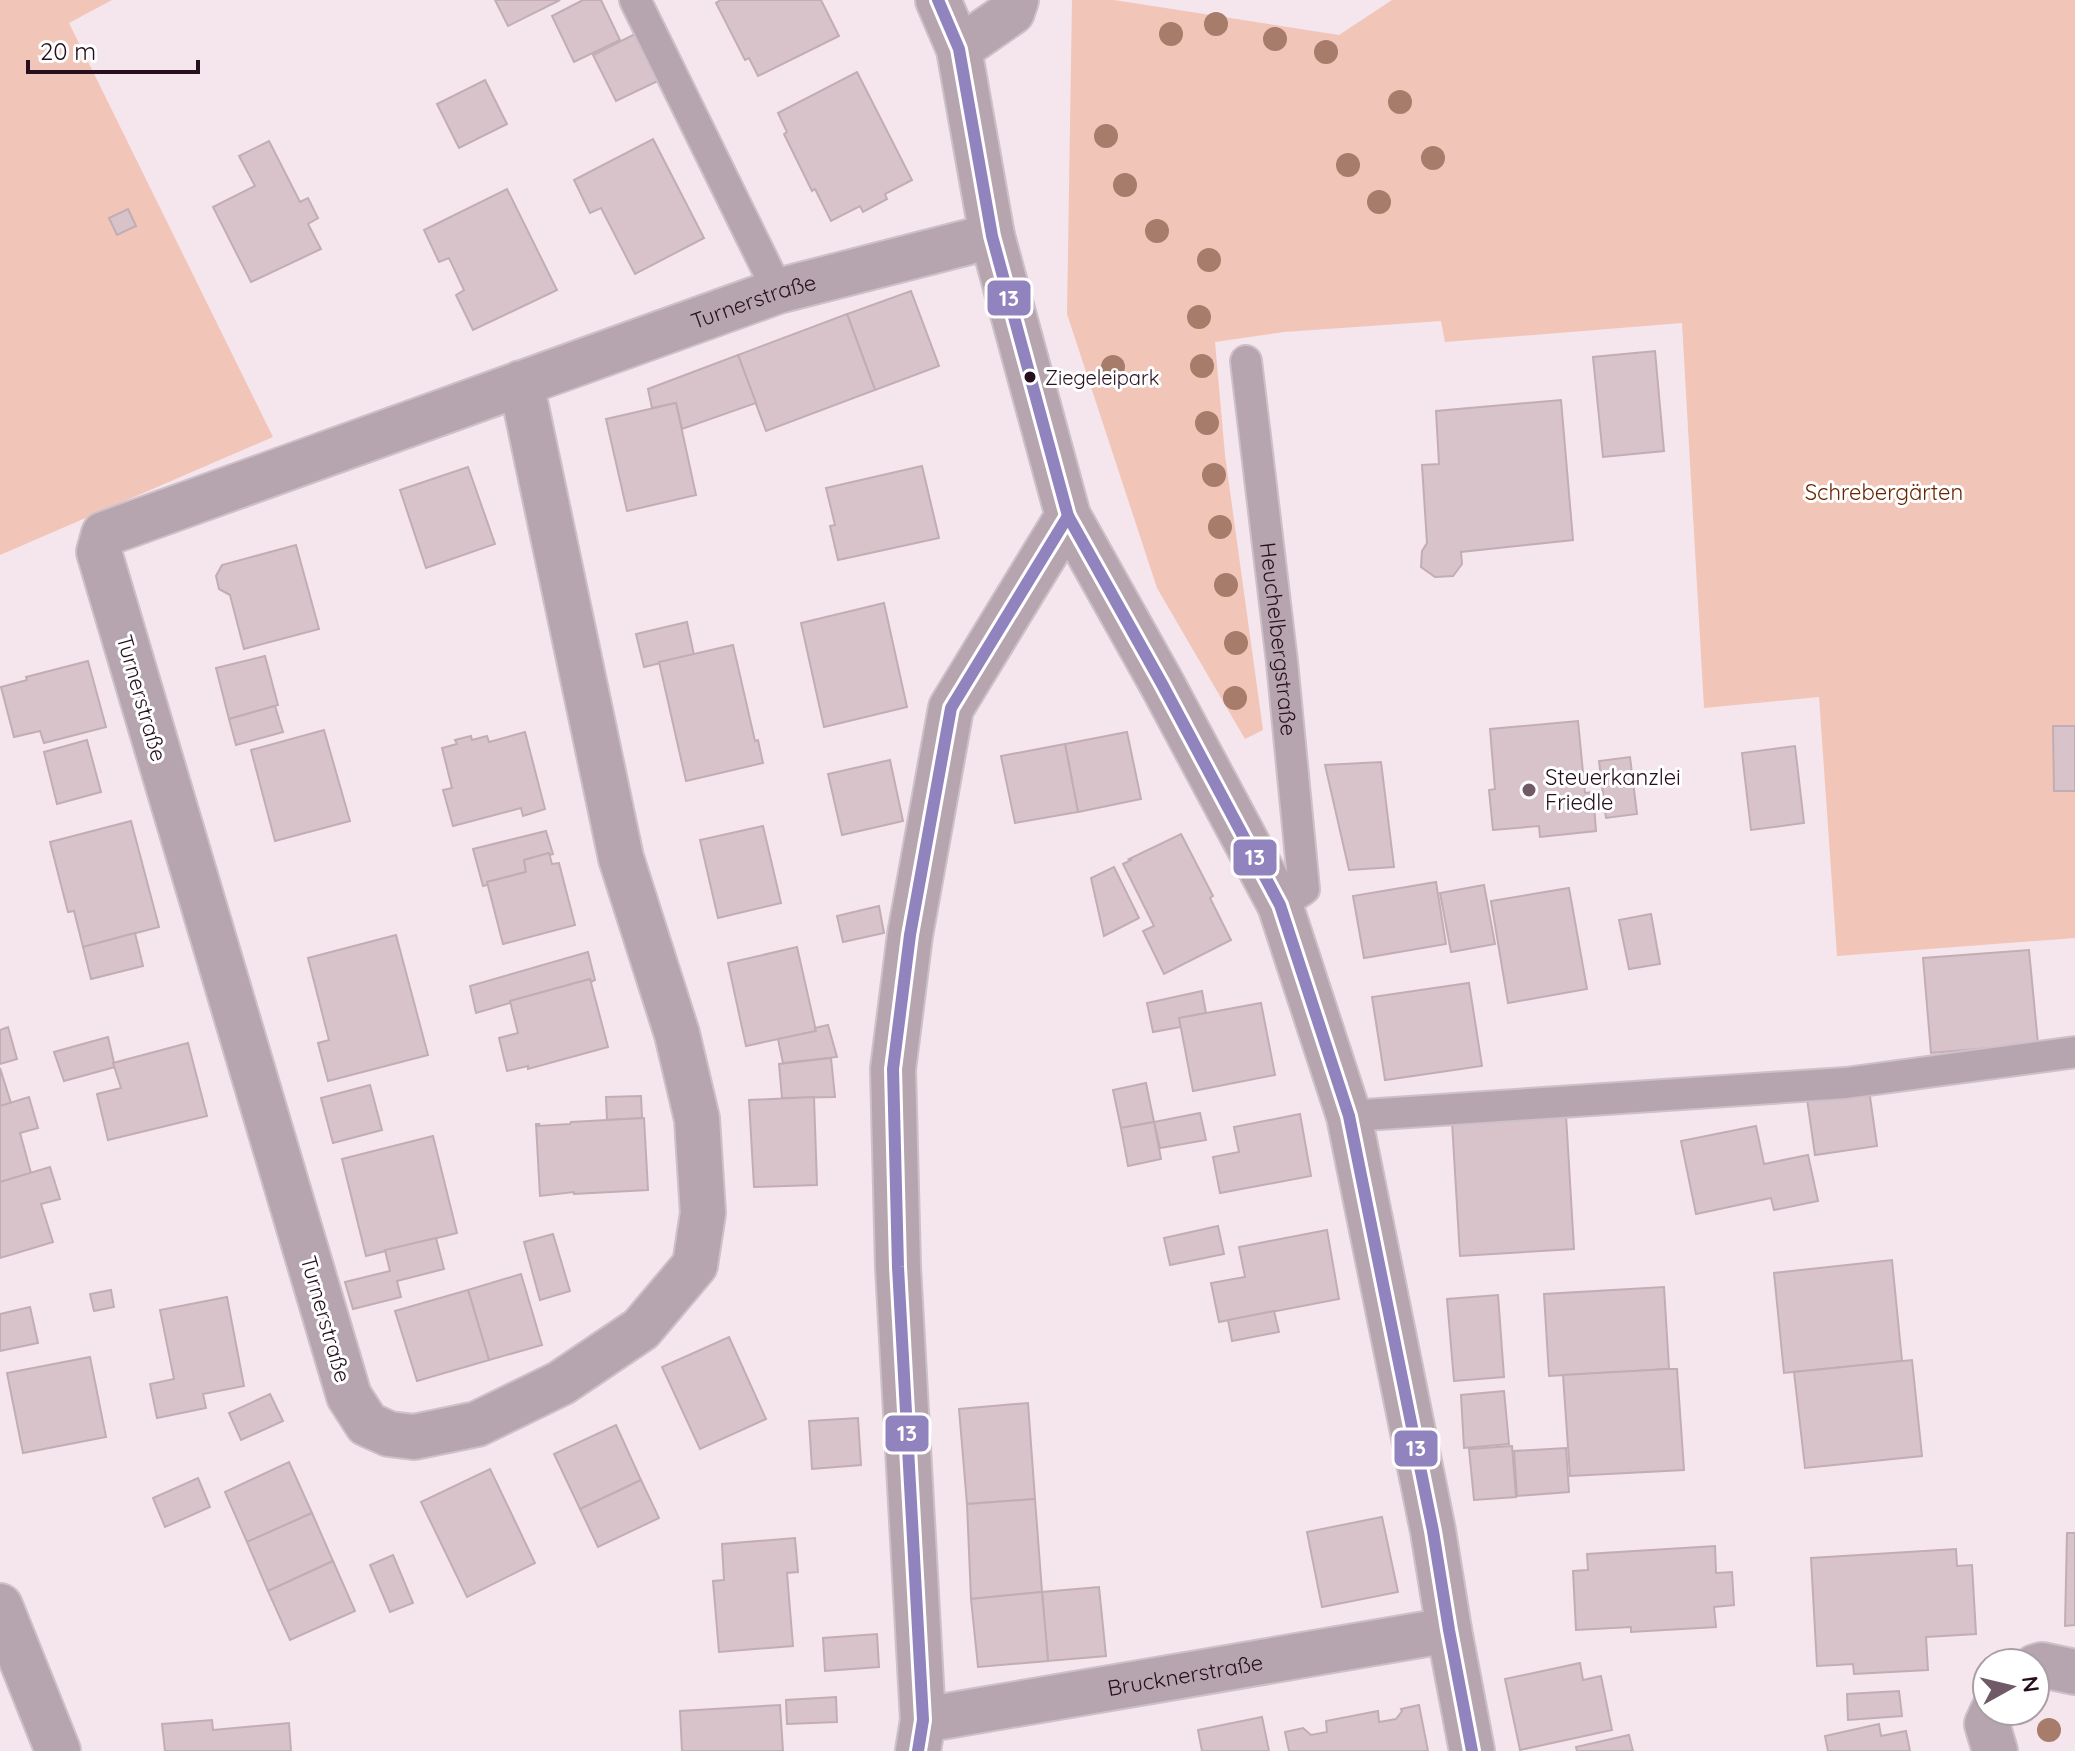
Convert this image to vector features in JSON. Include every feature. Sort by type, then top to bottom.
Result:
[{"type":"street","points":[[938,0],[959,49],[992,236],[1068,516],[1280,905],[1349,1116],[1433,1531],[1472,1751]]},
{"type":"street","points":[[959,49],[1012,12],[1016,0]]},
{"type":"street","name":"Turnerstraße","points":[[521,383],[621,858],[677,1034],[697,1119],[703,1213],[695,1265],[641,1329],[561,1383],[477,1424],[414,1437],[389,1434],[367,1424],[349,1396],[99,552],[104,534],[521,383],[778,291],[992,236]]},
{"type":"street","points":[[921,1735],[898,1267],[893,1069],[910,935],[951,708],[1068,516]]},
{"type":"street","points":[[4,1627],[58,1751]]},
{"type":"street","name":"Brucknerstraße","points":[[921,1735],[1449,1630]]},
{"type":"street","points":[[2051,1667],[2075,1672]]},
{"type":"street","points":[[1988,1727],[1995,1751]]},
{"type":"lane","points":[[635,0],[778,291]]},
{"type":"lane","name":"Heuchelbergstraße","points":[[1246,361],[1282,662],[1304,889],[1280,905]]},
{"type":"lane","points":[[1349,1116],[1846,1083],[2075,1052]]},
{"type":"green space","points":[[0,0],[112,0],[69,23],[273,437],[0,555]]},
{"type":"green space","name":"Ziegeleipark","points":[[1072,0],[1114,0],[1339,35],[1392,0],[2075,0],[2075,938],[1837,956],[1819,697],[1704,708],[1682,323],[1445,342],[1441,321],[1284,332],[1215,342],[1225,455],[1263,730],[1245,739],[1157,588],[1067,314]]},
{"type":"building","points":[[495,0],[560,0],[508,26]]},
{"type":"building","points":[[583,0],[601,0],[620,40],[574,62],[552,16]]},
{"type":"building","points":[[721,0],[821,0],[839,36],[758,76],[749,58],[745,60],[716,3]]},
{"type":"building","points":[[639,32],[662,79],[616,101],[593,55]]},
{"type":"building","points":[[857,72],[912,180],[885,194],[887,199],[863,212],[860,206],[831,221],[815,189],[812,191],[784,134],[787,132],[778,113]]},
{"type":"building","points":[[485,80],[507,124],[459,148],[437,104]]},
{"type":"building","points":[[653,139],[704,238],[635,274],[601,208],[590,213],[574,180]]},
{"type":"building","points":[[269,141],[300,202],[308,198],[318,218],[308,224],[321,249],[251,282],[213,207],[255,186],[239,156]]},
{"type":"building","points":[[507,189],[557,290],[473,330],[456,295],[464,290],[449,258],[439,262],[424,230]]},
{"type":"building","points":[[128,209],[136,226],[117,235],[109,218]]},
{"type":"building","points":[[911,291],[939,366],[875,390],[847,314]]},
{"type":"building","points":[[847,314],[875,390],[766,431],[738,355]]},
{"type":"building","points":[[1655,351],[1664,451],[1603,457],[1593,357]]},
{"type":"building","points":[[738,355],[756,403],[682,429],[676,403],[652,408],[648,389]]},
{"type":"building","points":[[1561,400],[1573,540],[1461,552],[1462,564],[1453,576],[1435,577],[1421,567],[1422,551],[1427,543],[1422,465],[1439,464],[1436,411]]},
{"type":"building","points":[[676,403],[696,495],[627,511],[606,419]]},
{"type":"building","points":[[922,466],[939,538],[838,560],[830,526],[835,525],[826,488]]},
{"type":"building","points":[[468,467],[495,544],[426,568],[400,490]]},
{"type":"building","points":[[296,545],[319,629],[244,649],[230,595],[219,589],[216,576],[222,565]]},
{"type":"building","points":[[884,603],[907,707],[824,727],[801,623]]},
{"type":"building","points":[[687,622],[694,655],[644,667],[636,634]]},
{"type":"building","points":[[733,645],[763,763],[686,781],[659,662]]},
{"type":"building","points":[[265,656],[278,705],[229,719],[216,668]]},
{"type":"building","points":[[88,661],[106,727],[44,743],[40,731],[14,737],[1,687],[27,680],[26,677]]},
{"type":"building","points":[[275,706],[283,732],[236,745],[229,719]]},
{"type":"building","points":[[1578,721],[1585,793],[1593,792],[1596,831],[1540,837],[1539,826],[1493,830],[1489,790],[1495,789],[1490,729]]},
{"type":"building","points":[[2053,726],[2075,726],[2075,791],[2054,791]]},
{"type":"building","points":[[324,730],[350,821],[275,841],[251,750]]},
{"type":"building","points":[[525,732],[545,809],[523,816],[521,808],[453,826],[443,790],[452,788],[442,748],[457,744],[455,740],[471,736],[472,740],[487,736],[489,742]]},
{"type":"building","points":[[1127,732],[1141,799],[1078,812],[1065,744]]},
{"type":"building","points":[[87,740],[101,792],[57,804],[44,752]]},
{"type":"building","points":[[1065,744],[1078,812],[1015,823],[1001,756]]},
{"type":"building","points":[[1795,746],[1804,823],[1751,830],[1742,753]]},
{"type":"building","points":[[1630,757],[1637,814],[1606,818],[1599,761]]},
{"type":"building","points":[[890,760],[903,821],[842,835],[828,774]]},
{"type":"building","points":[[1381,762],[1394,867],[1349,870],[1325,765]]},
{"type":"building","points":[[131,821],[159,927],[83,947],[74,911],[68,912],[50,842]]},
{"type":"building","points":[[763,826],[781,903],[718,918],[700,840]]},
{"type":"building","points":[[546,831],[553,854],[524,860],[526,872],[487,882],[483,886],[473,849]]},
{"type":"building","points":[[1181,834],[1213,896],[1210,898],[1231,940],[1164,974],[1143,931],[1154,926],[1123,864]]},
{"type":"building","points":[[549,853],[552,864],[559,863],[575,925],[503,944],[487,882],[526,872],[524,860]]},
{"type":"building","points":[[1114,867],[1139,918],[1104,936],[1091,878]]},
{"type":"building","points":[[1436,882],[1446,944],[1364,958],[1353,896]]},
{"type":"building","points":[[1484,885],[1495,944],[1451,952],[1440,893]]},
{"type":"building","points":[[1569,888],[1587,989],[1508,1003],[1491,901]]},
{"type":"building","points":[[879,906],[884,933],[843,942],[837,916]]},
{"type":"building","points":[[1651,914],[1660,964],[1629,969],[1619,920]]},
{"type":"building","points":[[135,933],[143,966],[91,979],[83,947]]},
{"type":"building","points":[[396,935],[428,1055],[328,1081],[318,1043],[329,1040],[308,958]]},
{"type":"building","points":[[797,947],[816,1031],[746,1046],[728,963]]},
{"type":"building","points":[[2029,950],[2038,1044],[1931,1053],[1923,958]]},
{"type":"building","points":[[588,952],[595,980],[510,1001],[476,1013],[470,986]]},
{"type":"building","points":[[590,979],[608,1047],[528,1069],[528,1066],[507,1071],[499,1038],[518,1033],[510,1001]]},
{"type":"building","points":[[1469,983],[1482,1066],[1385,1080],[1372,997]]},
{"type":"building","points":[[1202,991],[1206,1013],[1179,1018],[1181,1027],[1153,1032],[1147,1003]]},
{"type":"building","points":[[1261,1003],[1275,1075],[1193,1091],[1179,1018]]},
{"type":"building","points":[[828,1025],[837,1057],[783,1063],[778,1039],[816,1031],[815,1028]]},
{"type":"building","points":[[8,1027],[17,1059],[0,1064],[0,1030]]},
{"type":"building","points":[[108,1037],[115,1067],[64,1081],[54,1052]]},
{"type":"building","points":[[188,1043],[207,1116],[108,1140],[97,1094],[121,1088],[113,1063]]},
{"type":"building","points":[[831,1058],[835,1097],[782,1098],[779,1064]]},
{"type":"building","points":[[0,1068],[11,1103],[0,1106]]},
{"type":"building","points":[[1146,1083],[1154,1122],[1121,1128],[1113,1090]]},
{"type":"building","points":[[370,1085],[382,1130],[333,1143],[321,1098]]},
{"type":"building","points":[[1869,1090],[1877,1146],[1815,1155],[1807,1099]]},
{"type":"building","points":[[641,1096],[642,1118],[607,1120],[606,1097]]},
{"type":"building","points":[[29,1097],[38,1128],[20,1133],[31,1173],[0,1182],[0,1106]]},
{"type":"building","points":[[814,1097],[817,1185],[754,1187],[749,1100]]},
{"type":"building","points":[[1200,1113],[1206,1140],[1160,1148],[1154,1122]]},
{"type":"building","points":[[1300,1114],[1311,1176],[1220,1193],[1213,1157],[1239,1152],[1234,1127]]},
{"type":"building","points":[[1566,1115],[1574,1249],[1460,1256],[1452,1122]]},
{"type":"building","points":[[644,1118],[648,1190],[540,1196],[536,1124]]},
{"type":"building","points":[[1154,1122],[1161,1159],[1128,1166],[1121,1128]]},
{"type":"building","points":[[1756,1126],[1764,1164],[1808,1155],[1818,1201],[1774,1210],[1771,1198],[1696,1214],[1681,1141]]},
{"type":"building","points":[[433,1136],[457,1233],[366,1256],[342,1159]]},
{"type":"building","points":[[50,1167],[60,1199],[41,1204],[53,1242],[0,1258],[0,1182]]},
{"type":"building","points":[[1218,1226],[1224,1254],[1170,1265],[1164,1238]]},
{"type":"building","points":[[1327,1230],[1339,1299],[1219,1322],[1211,1283],[1245,1277],[1239,1247]]},
{"type":"building","points":[[553,1234],[570,1291],[540,1300],[524,1242]]},
{"type":"building","points":[[436,1238],[444,1269],[397,1281],[401,1297],[353,1309],[345,1282],[390,1271],[385,1250]]},
{"type":"building","points":[[1892,1260],[1902,1361],[1784,1373],[1774,1273]]},
{"type":"building","points":[[521,1274],[542,1345],[489,1360],[468,1290]]},
{"type":"building","points":[[1664,1287],[1669,1369],[1549,1376],[1544,1294]]},
{"type":"building","points":[[111,1290],[114,1307],[94,1311],[90,1294]]},
{"type":"building","points":[[468,1290],[489,1360],[417,1381],[395,1311]]},
{"type":"building","points":[[1498,1295],[1504,1377],[1454,1381],[1447,1299]]},
{"type":"building","points":[[227,1297],[244,1386],[203,1394],[206,1408],[157,1418],[150,1384],[174,1379],[160,1310]]},
{"type":"building","points":[[30,1307],[38,1343],[0,1351],[0,1314]]},
{"type":"building","points":[[1274,1311],[1279,1332],[1232,1341],[1228,1320]]},
{"type":"building","points":[[729,1337],[766,1419],[700,1449],[662,1367]]},
{"type":"building","points":[[90,1357],[106,1437],[23,1453],[7,1373]]},
{"type":"building","points":[[1912,1360],[1922,1456],[1805,1468],[1794,1372]]},
{"type":"building","points":[[1677,1369],[1684,1470],[1570,1476],[1563,1375]]},
{"type":"building","points":[[1504,1391],[1509,1444],[1464,1448],[1461,1395]]},
{"type":"building","points":[[270,1394],[283,1421],[241,1440],[229,1413]]},
{"type":"building","points":[[1028,1403],[1035,1499],[967,1504],[959,1409]]},
{"type":"building","points":[[858,1418],[861,1465],[812,1469],[809,1421]]},
{"type":"building","points":[[616,1425],[641,1480],[580,1509],[554,1454]]},
{"type":"building","points":[[1512,1446],[1516,1497],[1474,1500],[1469,1449]]},
{"type":"building","points":[[1566,1448],[1569,1492],[1517,1496],[1514,1451]]},
{"type":"building","points":[[289,1462],[312,1513],[247,1542],[225,1492]]},
{"type":"building","points":[[490,1469],[535,1563],[467,1597],[421,1502]]},
{"type":"building","points":[[198,1478],[210,1507],[165,1527],[153,1498]]},
{"type":"building","points":[[641,1480],[659,1518],[598,1547],[580,1509]]},
{"type":"building","points":[[1035,1499],[1042,1592],[971,1599],[967,1504]]},
{"type":"building","points":[[312,1513],[333,1561],[268,1591],[247,1542]]},
{"type":"building","points":[[1382,1517],[1398,1592],[1322,1607],[1307,1532]]},
{"type":"building","points":[[2067,1533],[2075,1533],[2075,1625],[2065,1626]]},
{"type":"building","points":[[795,1538],[798,1572],[787,1573],[793,1646],[719,1652],[713,1581],[724,1580],[722,1544]]},
{"type":"building","points":[[1715,1546],[1716,1573],[1732,1572],[1734,1605],[1714,1607],[1716,1627],[1631,1632],[1631,1627],[1576,1630],[1573,1571],[1588,1570],[1587,1554]]},
{"type":"building","points":[[1956,1549],[1957,1566],[1972,1565],[1976,1634],[1926,1637],[1928,1670],[1854,1674],[1853,1664],[1817,1666],[1811,1558]]},
{"type":"building","points":[[393,1555],[413,1603],[390,1612],[370,1565]]},
{"type":"building","points":[[333,1561],[355,1611],[290,1640],[268,1591]]},
{"type":"building","points":[[1099,1587],[1106,1656],[1048,1661],[1042,1592]]},
{"type":"building","points":[[1042,1592],[1048,1661],[978,1667],[971,1599]]},
{"type":"building","points":[[877,1634],[879,1667],[825,1671],[823,1638]]},
{"type":"building","points":[[1580,1663],[1583,1680],[1601,1676],[1612,1730],[1520,1750],[1505,1679]]},
{"type":"building","points":[[1899,1691],[1902,1716],[1848,1720],[1847,1694]]},
{"type":"building","points":[[836,1697],[837,1722],[787,1724],[786,1700]]},
{"type":"building","points":[[780,1705],[783,1751],[682,1751],[680,1711]]},
{"type":"building","points":[[1419,1705],[1428,1751],[1289,1751],[1285,1732],[1303,1728],[1311,1735],[1327,1732],[1326,1721],[1378,1711],[1379,1722],[1396,1719],[1401,1709]]},
{"type":"building","points":[[1262,1717],[1269,1751],[1202,1751],[1198,1730]]},
{"type":"building","points":[[212,1720],[213,1730],[289,1723],[291,1751],[165,1751],[162,1724]]},
{"type":"building","points":[[1879,1724],[1881,1736],[1906,1731],[1910,1751],[1828,1751],[1825,1736]]},
{"type":"building","points":[[1629,1735],[1633,1751],[1577,1751],[1576,1747]]},
{"type":"transit line","name":"13","points":[[938,0],[959,49],[992,236],[1068,516],[1280,905],[1349,1116],[1433,1531],[1472,1751]]},
{"type":"transit line","name":"13","points":[[918,1751],[923,1720],[898,1267],[893,1069],[910,935],[951,708],[1068,516]]},
{"type":"place","name":"Ziegeleipark","points":[[1030,377]]},
{"type":"place","name":"Steuerkanzlei Friedle","points":[[1529,790]]},
{"type":"park label","name":"Schrebergärten","points":[[1884,492]]}]
